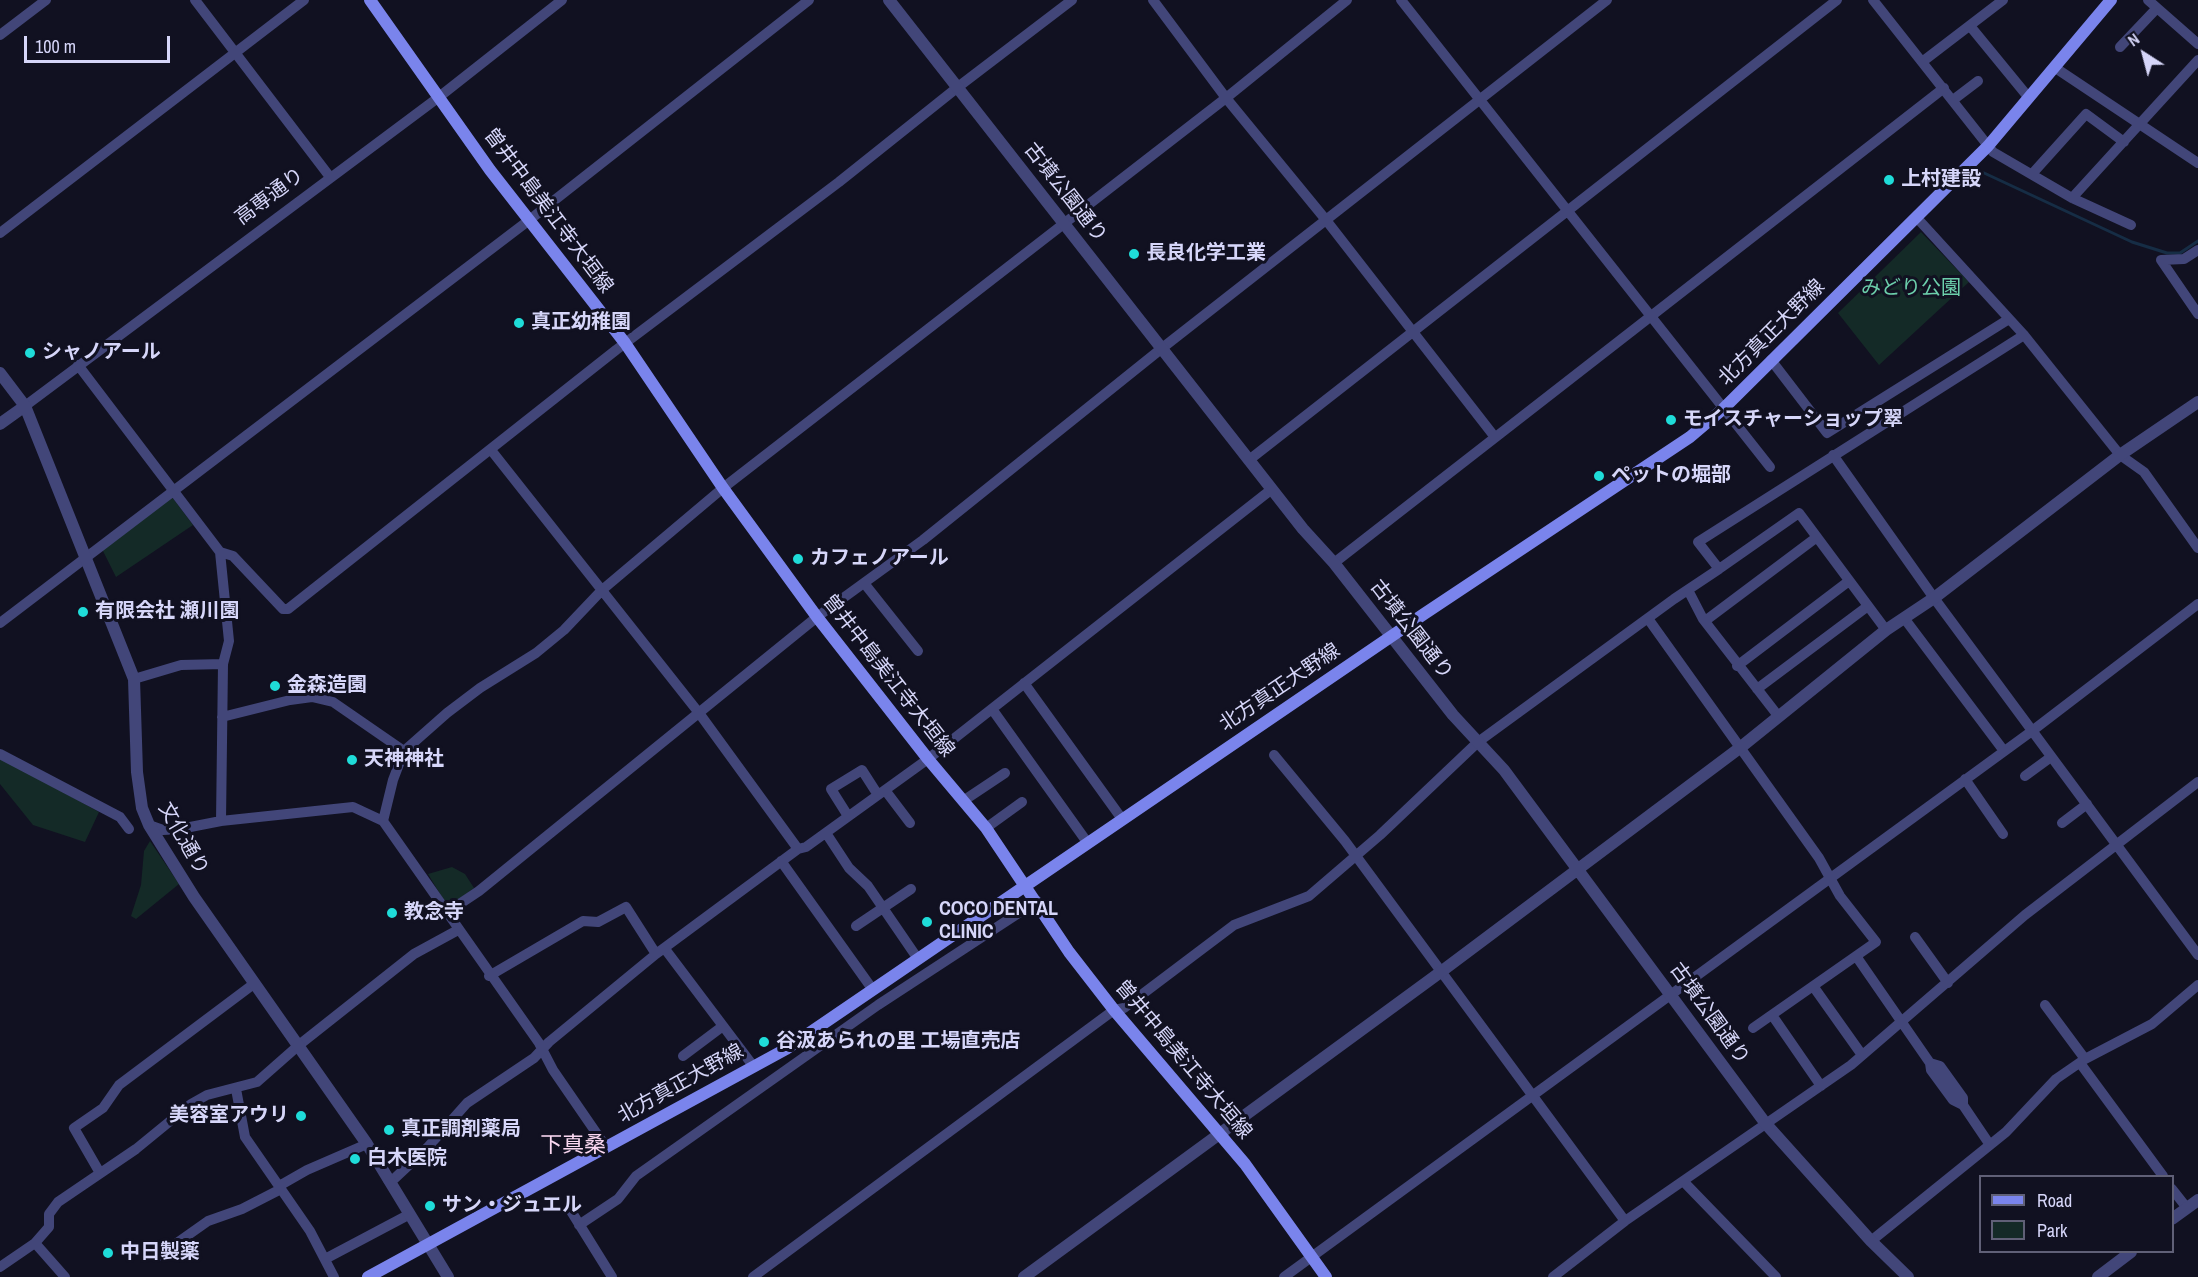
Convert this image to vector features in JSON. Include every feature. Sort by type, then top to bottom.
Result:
[{"type":"main road","name":"曽井中島美江寺大垣線","points":[[370,0],[528,221],[625,344],[723,489],[817,618],[928,759],[986,828],[1069,952],[1114,1010],[1245,1164],[1326,1277]]},
{"type":"main road","name":"北方真正大野線","points":[[368,1277],[786,1049],[1087,842],[1661,457],[1723,409],[1988,146],[2111,0]]},
{"type":"street","points":[[0,34],[46,0]]},
{"type":"street","points":[[195,0],[330,177]]},
{"type":"street","points":[[0,233],[304,0]]},
{"type":"street","name":"高専通り","points":[[0,424],[439,97],[562,0]]},
{"type":"street","points":[[0,623],[528,221],[809,0]]},
{"type":"street","name":"古墳公園通り","points":[[890,0],[1272,489],[1334,563],[1453,715],[1504,770],[1766,1124],[1871,1241],[1908,1277]]},
{"type":"street","points":[[220,552],[233,556],[283,609],[288,609],[625,344],[839,182],[1072,0]]},
{"type":"street","points":[[1153,0],[1226,98],[1326,220],[1494,436]]},
{"type":"street","points":[[383,821],[393,780],[404,751],[480,688],[536,653],[564,630],[602,590],[723,489],[1226,98],[1347,0]]},
{"type":"street","points":[[1401,0],[1770,467]]},
{"type":"street","points":[[446,913],[479,891],[817,618],[923,540],[1161,349],[1607,0]]},
{"type":"street","points":[[1249,460],[1837,0]]},
{"type":"street","points":[[1873,0],[1988,146],[2072,198],[2131,225]]},
{"type":"street","points":[[1922,62],[2003,0]]},
{"type":"street","points":[[2148,0],[2198,44]]},
{"type":"street","points":[[2120,47],[2157,8]]},
{"type":"street","points":[[1970,26],[2028,98]]},
{"type":"street","points":[[2072,198],[2198,60]]},
{"type":"street","points":[[2054,67],[2198,163]]},
{"type":"street","points":[[1953,100],[1977,81]]},
{"type":"street","points":[[1334,563],[1494,436],[1944,88]]},
{"type":"street","points":[[2032,174],[2086,114],[2124,142]]},
{"type":"street","points":[[1917,218],[2024,335],[2120,455],[2144,472],[2198,548]]},
{"type":"street","points":[[2198,250],[2184,259],[2161,260],[2198,314]]},
{"type":"street","points":[[1771,360],[1827,432],[2009,319]]},
{"type":"street","points":[[1719,569],[1698,542],[2024,335]]},
{"type":"street","points":[[78,365],[220,552],[229,641],[223,664],[221,821]]},
{"type":"street","name":"文化通り","points":[[0,373],[25,406],[135,679],[137,772],[142,808],[149,825],[194,897],[367,1144],[448,1277]]},
{"type":"street","points":[[1024,1277],[1219,1132],[1442,971],[1741,747],[1887,630],[1935,598],[2120,455],[2198,402]]},
{"type":"street","points":[[490,450],[699,713],[798,849]]},
{"type":"street","points":[[1833,456],[2198,955]]},
{"type":"street","points":[[388,1179],[395,1179],[427,1148],[467,1103],[499,1083],[660,952],[781,861],[798,849],[806,847],[928,759],[1272,489]]},
{"type":"street","points":[[753,1277],[1114,1010],[1124,1008],[1234,925],[1309,896],[1356,856],[1478,742],[1799,513],[1887,630]]},
{"type":"street","points":[[1705,621],[1817,537]]},
{"type":"street","points":[[1737,666],[1849,581]]},
{"type":"street","points":[[864,583],[918,651]]},
{"type":"street","points":[[1688,590],[1705,621],[1737,666],[1779,717]]},
{"type":"street","points":[[1284,1277],[2032,731],[2198,604]]},
{"type":"street","points":[[1757,688],[1868,606]]},
{"type":"street","points":[[1904,618],[2004,751]]},
{"type":"street","points":[[1649,620],[1832,878],[1840,896],[1876,942],[1753,1028]]},
{"type":"street","points":[[135,679],[181,665],[223,664]]},
{"type":"street","points":[[1024,683],[1122,819]]},
{"type":"street","points":[[222,717],[290,700],[312,697],[333,702],[404,751]]},
{"type":"street","points":[[992,709],[1087,842]]},
{"type":"street","points":[[0,754],[120,818],[129,830]]},
{"type":"street","points":[[1274,755],[1356,856],[1625,1221]]},
{"type":"street","points":[[2025,776],[2051,757]]},
{"type":"street","points":[[848,816],[831,789],[861,770],[910,823]]},
{"type":"street","points":[[963,801],[1005,773]]},
{"type":"street","points":[[1965,779],[2003,834]]},
{"type":"street","points":[[1553,1277],[1625,1221],[1821,1086],[1862,1055],[2025,915],[2198,782]]},
{"type":"street","points":[[986,828],[1023,802]]},
{"type":"street","points":[[2062,823],[2087,804]]},
{"type":"street","points":[[149,825],[172,829],[221,821],[353,807],[383,821],[489,976],[539,1043],[541,1050],[606,1147]]},
{"type":"street","points":[[826,833],[849,868],[868,886],[918,959]]},
{"type":"street","points":[[781,861],[873,990]]},
{"type":"street","points":[[856,926],[910,889]]},
{"type":"street","points":[[579,1225],[618,1199],[636,1176],[878,1005],[1037,901]]},
{"type":"street","points":[[489,976],[583,921],[598,922],[626,907],[754,1067]]},
{"type":"street","points":[[0,1267],[35,1243],[50,1227],[49,1214],[58,1202],[136,1149],[191,1104],[207,1095],[257,1082],[299,1045],[414,954],[458,930]]},
{"type":"street","points":[[1916,937],[1948,983]]},
{"type":"street","points":[[1856,956],[1930,1063],[1931,1070],[1953,1100],[1963,1105],[1990,1145]]},
{"type":"street","points":[[100,1173],[74,1128],[102,1108],[119,1085],[255,983]]},
{"type":"street","points":[[1871,1241],[2021,1118],[2056,1079],[2082,1061],[2152,1024],[2198,985]]},
{"type":"street","points":[[1813,986],[1862,1055]]},
{"type":"street","points":[[2045,1005],[2162,1175]]},
{"type":"street","points":[[1772,1015],[1821,1086]]},
{"type":"street","points":[[683,1056],[723,1026]]},
{"type":"street","points":[[236,1089],[245,1137],[310,1231],[334,1277]]},
{"type":"street","points":[[157,1257],[208,1221],[242,1209],[307,1170],[367,1144]]},
{"type":"street","points":[[1683,1181],[1776,1277]]},
{"type":"street","points":[[2174,1192],[2187,1208]]},
{"type":"street","points":[[2174,1218],[2198,1200]]},
{"type":"street","points":[[571,1211],[612,1277]]},
{"type":"street","points":[[325,1259],[410,1214]]},
{"type":"street","points":[[35,1243],[65,1277]]},
{"type":"street","points":[[2098,1277],[2128,1253]]},
{"type":"green space","name":"みどり公園","points":[[1921,232],[1969,282],[1879,365],[1838,313]]},
{"type":"green space","points":[[172,497],[193,525],[116,577],[102,549]]},
{"type":"green space","points":[[0,757],[99,812],[85,842],[33,825],[0,784]]},
{"type":"green space","points":[[150,841],[179,884],[136,919],[131,916],[141,885],[144,851]]},
{"type":"green space","points":[[452,867],[465,874],[474,888],[448,907],[428,874]]},
{"type":"waterway","points":[[1982,172],[2132,242],[2167,253],[2180,253],[2198,241]]},
{"type":"place","name":"上村建設","points":[[1889,180]]},
{"type":"place","name":"長良化学工業","points":[[1134,254]]},
{"type":"place","name":"真正幼稚園","points":[[519,323]]},
{"type":"place","name":"シャノアール","points":[[30,353]]},
{"type":"place","name":"モイスチャーショップ翠","points":[[1671,420]]},
{"type":"place","name":"ペットの堀部","points":[[1599,476]]},
{"type":"place","name":"カフェノアール","points":[[798,559]]},
{"type":"place","name":"有限会社 瀬川園","points":[[83,612]]},
{"type":"place","name":"金森造園","points":[[275,686]]},
{"type":"place","name":"天神神社","points":[[352,760]]},
{"type":"place","name":"教念寺","points":[[392,913]]},
{"type":"place","name":"COCO DENTAL CLINIC","points":[[927,922]]},
{"type":"place","name":"谷汲あられの里 工場直売店","points":[[764,1042]]},
{"type":"place","name":"美容室アウリ","points":[[301,1116]]},
{"type":"place","name":"真正調剤薬局","points":[[389,1130]]},
{"type":"place","name":"白木医院","points":[[355,1159]]},
{"type":"place","name":"サン・ジュエル","points":[[430,1206]]},
{"type":"place","name":"中日製薬","points":[[108,1253]]},
{"type":"district","name":"下真桑","points":[[573,1146]]}]
